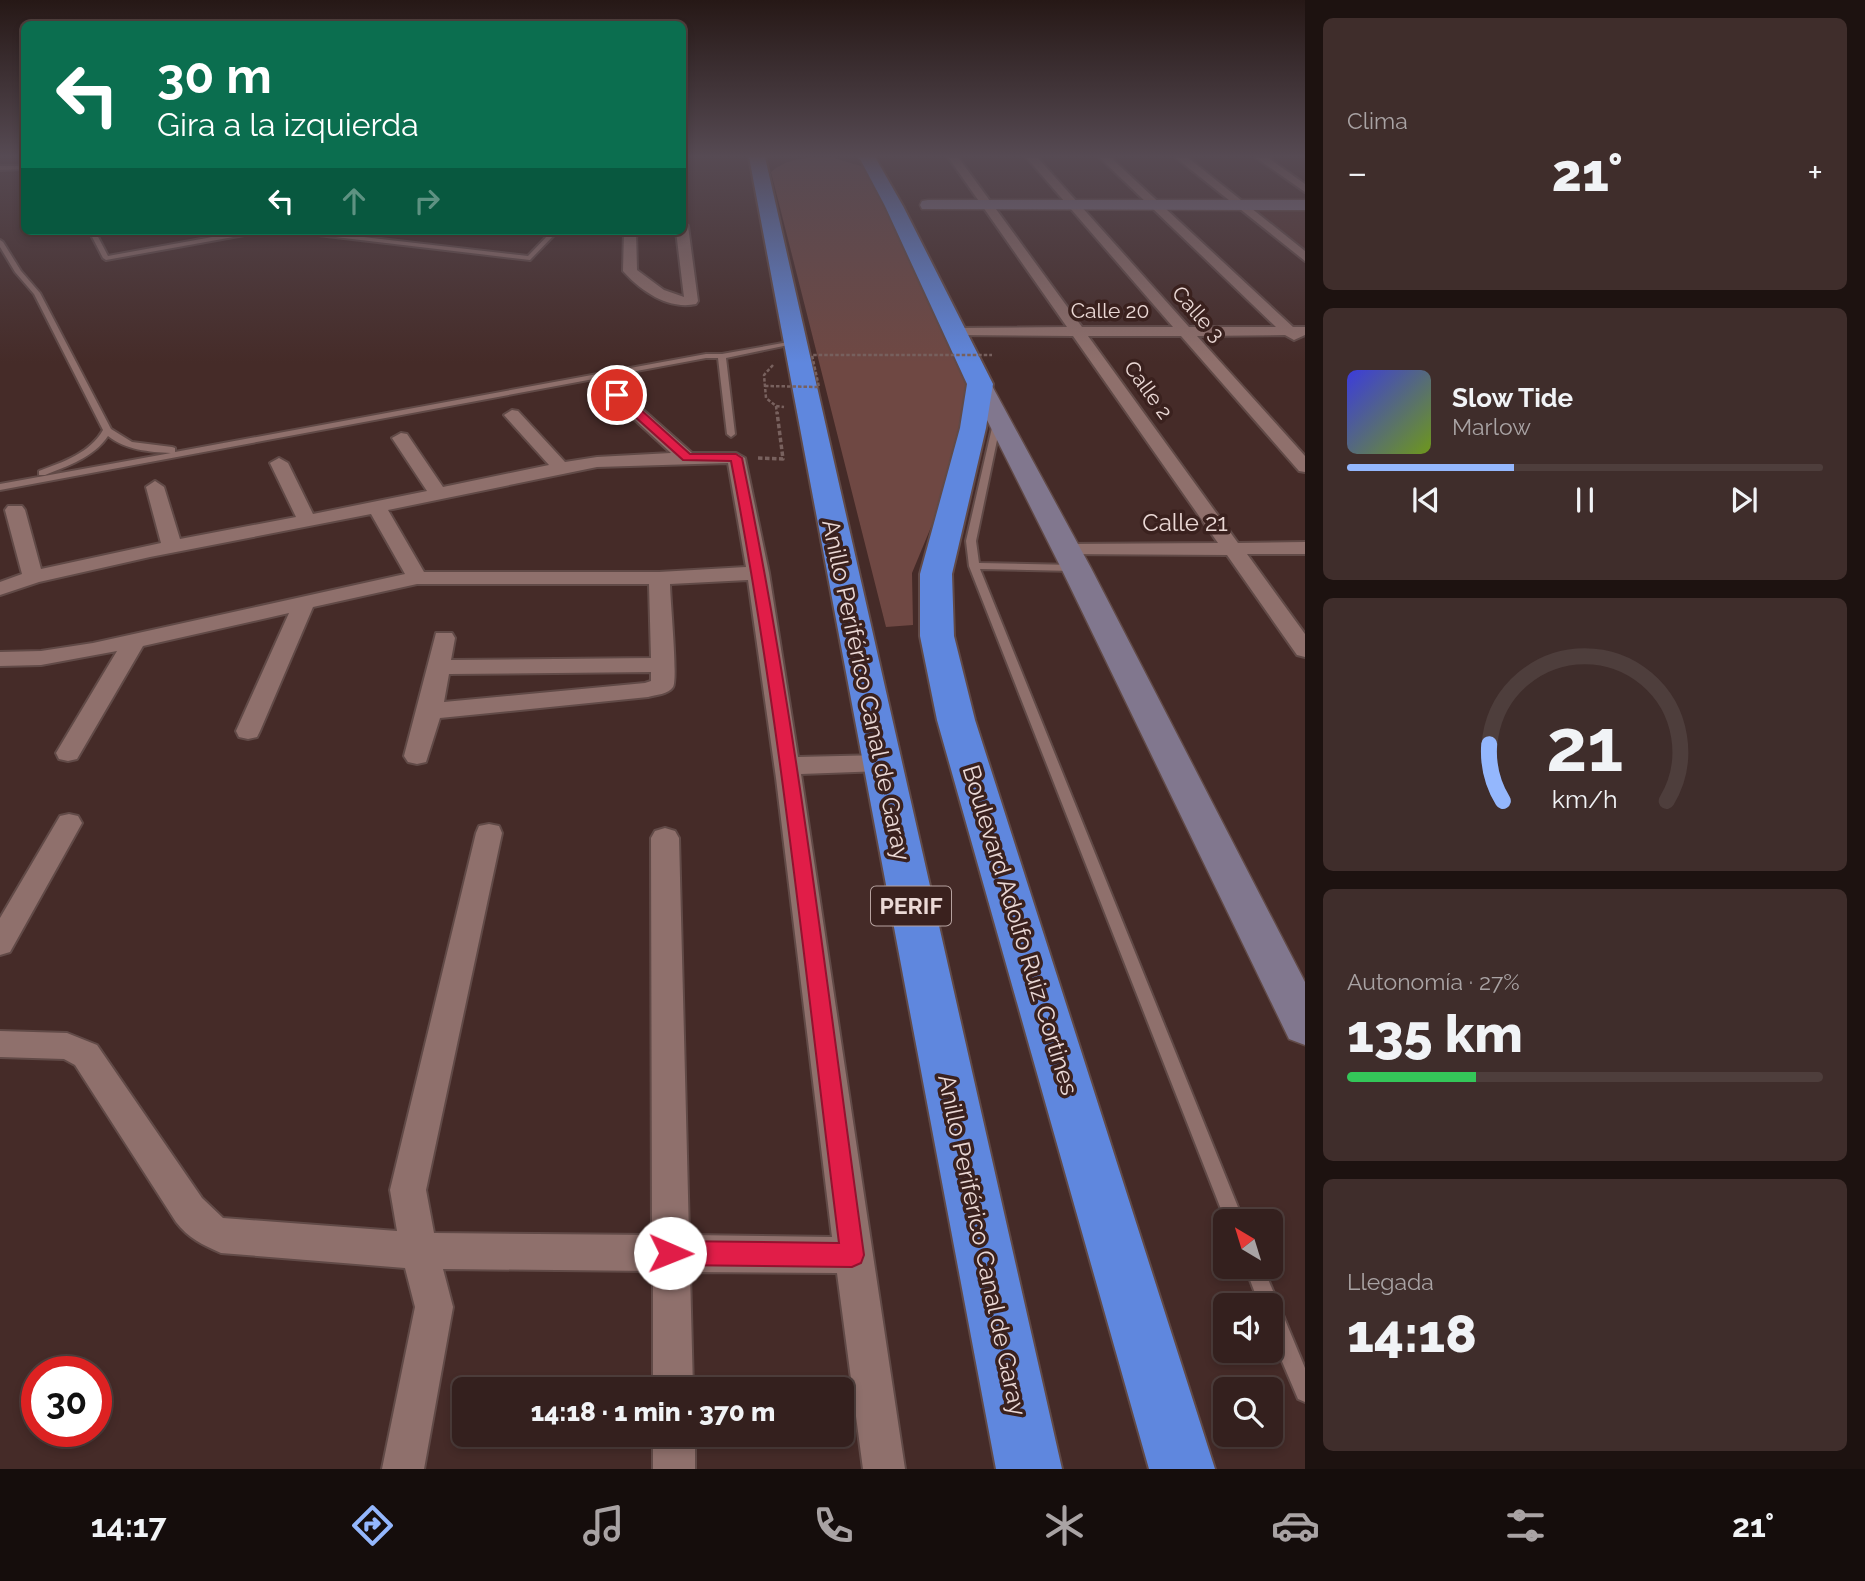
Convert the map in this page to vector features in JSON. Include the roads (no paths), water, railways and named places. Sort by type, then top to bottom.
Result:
[{"type":"highway","name":"Anillo Periférico Canal de Garay","points":[[774,226],[794,343],[882,763],[1030,1444]]},
{"type":"highway","points":[[902,226],[957,332],[986,369]]},
{"type":"highway","name":"Boulevard Adolfo Ruiz Cortines","points":[[986,369],[936,574],[937,636],[956,720],[1182,1469]]},
{"type":"main road","points":[[986,369],[997,420],[1071,559],[1305,1026]]},
{"type":"street","name":"Calle 2","points":[[1002,226],[1305,650]]},
{"type":"street","name":"Calle 3","points":[[1091,226],[1305,467]]},
{"type":"street","points":[[1178,226],[1297,331],[1305,346]]},
{"type":"street","points":[[1265,226],[1305,257]]},
{"type":"street","points":[[630,235],[630,271],[671,301],[682,303],[691,301],[683,235]]},
{"type":"street","name":"Calle 20","points":[[957,332],[1297,331]]},
{"type":"street","points":[[617,395],[687,457]]},
{"type":"street","points":[[512,415],[561,468]]},
{"type":"street","points":[[401,438],[438,493]]},
{"type":"street","points":[[0,589],[33,577],[172,546],[377,508],[561,468],[597,462],[687,457],[734,446],[760,573],[852,1255],[884,1469]]},
{"type":"street","points":[[279,463],[307,520]]},
{"type":"street","points":[[155,487],[172,546]]},
{"type":"street","points":[[377,508],[417,578]]},
{"type":"street","points":[[15,510],[33,577]]},
{"type":"street","name":"Calle 21","points":[[1071,559],[1233,549],[1305,548]]},
{"type":"street","points":[[0,659],[41,658],[135,640],[417,578],[659,578],[760,573]]},
{"type":"street","points":[[430,711],[648,690],[663,685],[659,578]]},
{"type":"street","points":[[248,731],[305,602]]},
{"type":"street","points":[[417,757],[430,711],[444,638]]},
{"type":"street","points":[[68,753],[135,640]]},
{"type":"street","points":[[439,667],[663,665]]},
{"type":"street","points":[[788,766],[882,763]]},
{"type":"street","points":[[0,944],[69,823]]},
{"type":"street","points":[[403,1469],[435,1307],[419,1251],[408,1190],[489,833]]},
{"type":"street","points":[[664,838],[673,1377]]},
{"type":"street","points":[[0,1044],[67,1046],[86,1055],[182,1197],[190,1213],[201,1226],[211,1231],[244,1238],[419,1251],[852,1255]]},
{"type":"street","points":[[674,1447],[674,1469]]},
{"type":"lane","points":[[94,235],[106,258],[233,235]]},
{"type":"lane","points":[[331,235],[530,258],[551,235]]},
{"type":"lane","points":[[0,242],[19,272],[37,293],[107,430],[117,439],[143,447],[177,450],[211,448]]},
{"type":"lane","points":[[0,486],[692,359],[794,343]]},
{"type":"lane","points":[[722,356],[734,446]]},
{"type":"lane","points":[[997,420],[971,541],[974,566],[1231,1209]]},
{"type":"lane","points":[[0,486],[70,461],[97,444],[107,430]]},
{"type":"lane","points":[[974,566],[1071,559]]},
{"type":"lane","points":[[1283,1338],[1305,1392]]}]
